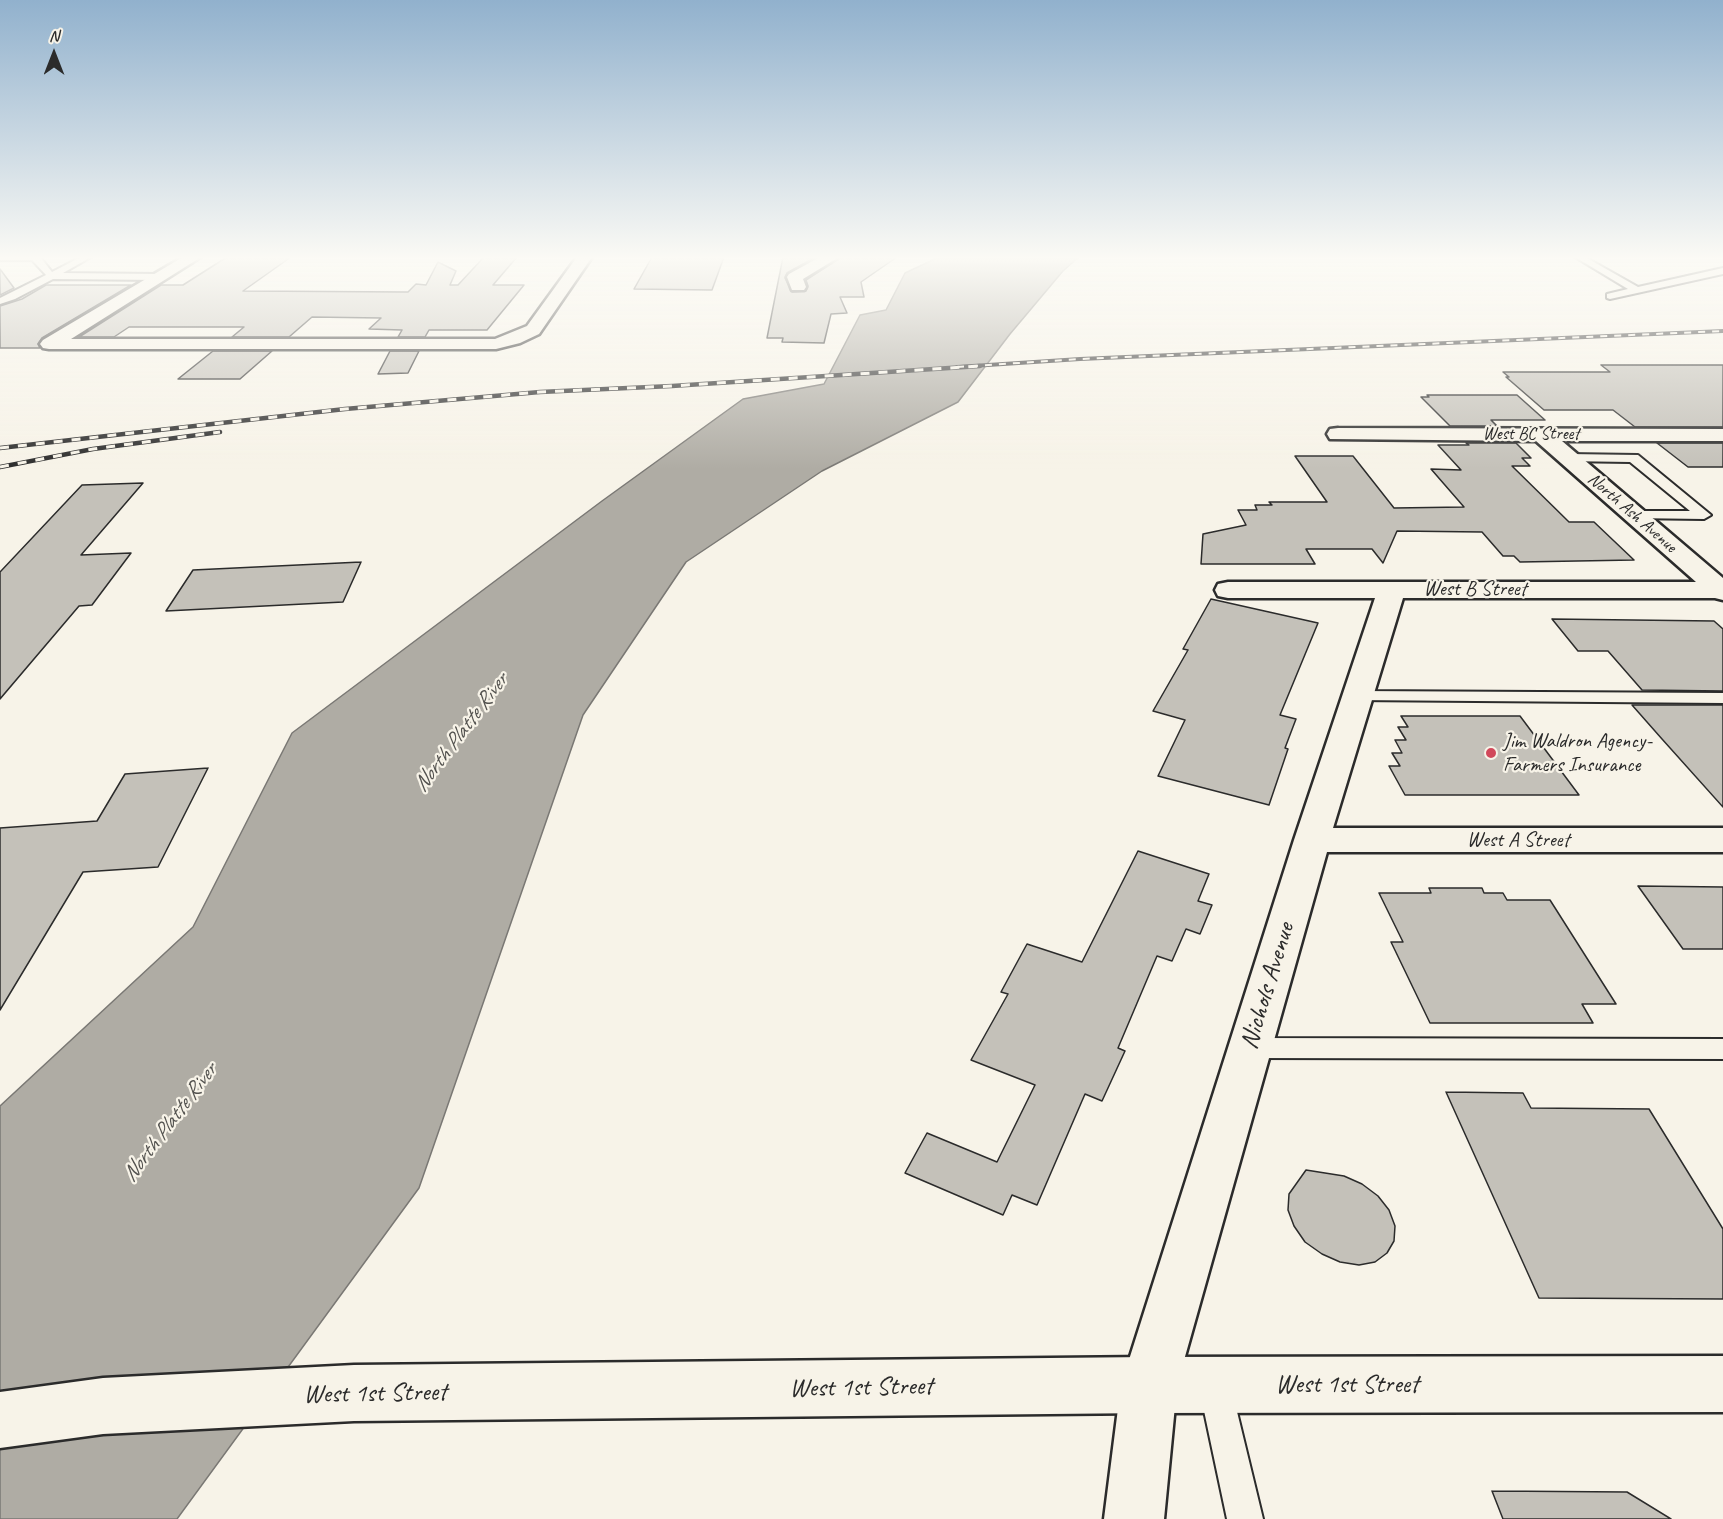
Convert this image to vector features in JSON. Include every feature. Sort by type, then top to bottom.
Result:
[{"type":"street","points":[[76,328],[49,344],[496,344],[514,339],[534,328]]},
{"type":"street","name":"West BC Street","points":[[1338,434],[1723,435]]},
{"type":"street","name":"North Ash Avenue","points":[[1541,434],[1722,590]]},
{"type":"street","name":"Nichols Avenue","points":[[1134,1519],[1149,1385],[1312,840],[1392,589]]},
{"type":"street","name":"West B Street","points":[[1228,590],[1722,590]]},
{"type":"street","name":"West A Street","points":[[1312,840],[1723,840]]},
{"type":"street","name":"West 1st Street","points":[[0,1420],[104,1406],[354,1393],[1149,1385],[1723,1384]]},
{"type":"lane","points":[[1568,458],[1633,458],[1704,515],[1634,515]]},
{"type":"lane","points":[[1358,696],[1723,698]]},
{"type":"lane","points":[[1250,1047],[1723,1049]]},
{"type":"lane","points":[[1215,1385],[1245,1519]]},
{"type":"water","name":"North Platte River","points":[[853,328],[1015,328],[958,402],[822,471],[686,562],[583,715],[419,1188],[177,1519],[0,1519],[0,1106],[193,927],[292,733],[602,501],[743,399],[824,384]]},
{"type":"building","points":[[0,328],[59,328],[42,338],[38,344],[40,348],[0,348]]},
{"type":"building","points":[[93,328],[128,328],[114,337],[79,337]]},
{"type":"building","points":[[243,328],[299,328],[289,337],[232,337]]},
{"type":"building","points":[[489,328],[487,330],[429,330],[425,337],[398,337],[402,330],[369,329]]},
{"type":"building","points":[[769,328],[828,328],[824,343],[782,342],[783,338],[767,338]]},
{"type":"building","points":[[213,351],[272,351],[240,379],[178,379]]},
{"type":"building","points":[[390,351],[419,351],[408,373],[378,374]]},
{"type":"building","points":[[1601,365],[1723,365],[1723,427],[1635,427],[1613,410],[1544,410],[1503,372],[1610,372]]},
{"type":"building","points":[[1427,395],[1517,395],[1545,420],[1491,420],[1497,426],[1450,426],[1421,397],[1429,397]]},
{"type":"building","points":[[1466,443],[1516,443],[1531,458],[1522,458],[1530,466],[1512,466],[1569,522],[1594,522],[1634,560],[1520,562],[1514,556],[1503,556],[1482,532],[1397,531],[1383,563],[1372,549],[1306,549],[1315,564],[1201,564],[1203,534],[1246,525],[1238,510],[1257,510],[1255,505],[1272,505],[1269,502],[1327,502],[1295,456],[1353,456],[1394,508],[1464,507],[1431,469],[1461,470],[1438,445],[1469,445]]},
{"type":"building","points":[[1657,443],[1723,443],[1723,467],[1688,467]]},
{"type":"building","points":[[143,483],[81,555],[131,553],[92,605],[79,606],[0,699],[0,572],[82,485]]},
{"type":"building","points":[[361,562],[343,602],[166,611],[193,570]]},
{"type":"building","points":[[1211,599],[1318,623],[1280,715],[1296,719],[1285,748],[1288,749],[1269,805],[1158,776],[1185,720],[1153,711],[1188,650],[1183,649]]},
{"type":"building","points":[[1552,619],[1714,621],[1723,629],[1723,691],[1642,690],[1608,651],[1578,651]]},
{"type":"building","points":[[1632,705],[1723,705],[1723,807],[1662,739]]},
{"type":"building","points":[[1401,716],[1520,716],[1579,795],[1405,795],[1389,766],[1400,766],[1392,753],[1402,753],[1395,740],[1406,740],[1398,727],[1408,727]]},
{"type":"building","points":[[208,768],[158,867],[83,872],[0,1010],[0,828],[97,821],[125,774]]},
{"type":"building","points":[[1138,851],[1209,874],[1198,901],[1212,905],[1200,934],[1186,929],[1172,961],[1157,956],[1118,1048],[1125,1051],[1102,1101],[1085,1094],[1037,1205],[1012,1195],[1003,1215],[905,1173],[927,1133],[997,1162],[1035,1085],[971,1060],[1008,994],[1001,992],[1027,944],[1082,962]]},
{"type":"building","points":[[1638,886],[1723,887],[1723,949],[1683,949]]},
{"type":"building","points":[[1429,888],[1482,888],[1484,893],[1503,893],[1507,900],[1550,900],[1616,1004],[1582,1004],[1593,1023],[1430,1023],[1391,942],[1403,942],[1379,893],[1431,893]]},
{"type":"building","points":[[1446,1092],[1523,1093],[1531,1108],[1649,1109],[1723,1229],[1723,1299],[1539,1298]]},
{"type":"building","points":[[1306,1170],[1344,1176],[1362,1184],[1378,1196],[1389,1210],[1395,1226],[1394,1241],[1387,1253],[1375,1262],[1359,1265],[1340,1262],[1322,1254],[1305,1242],[1294,1226],[1288,1210],[1289,1194]]},
{"type":"building","points":[[1492,1491],[1627,1492],[1671,1519],[1503,1519]]},
{"type":"railway","points":[[957,367],[1080,359],[1723,331]]},
{"type":"railway","points":[[0,448],[345,409],[540,392],[980,366]]},
{"type":"railway","points":[[0,467],[93,449],[220,432]]},
{"type":"place","name":"Jim Waldron Agency- Farmers Insurance","points":[[1491,753]]}]
